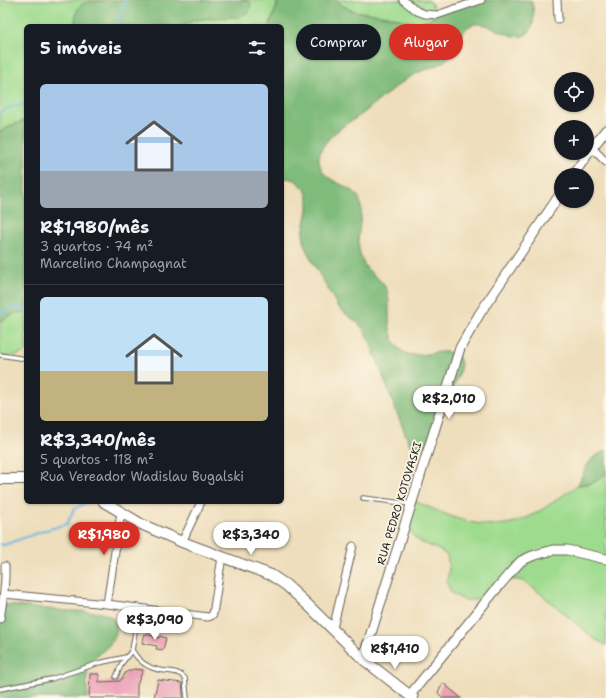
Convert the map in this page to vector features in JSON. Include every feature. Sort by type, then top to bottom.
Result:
[{"type":"main road","points":[[0,479],[24,479]]},
{"type":"main road","points":[[108,504],[141,524],[182,542],[270,575],[286,584],[333,628],[363,659],[412,697]]},
{"type":"street","points":[[403,0],[417,11],[425,14],[437,15],[481,0]]},
{"type":"street","points":[[557,0],[558,19]]},
{"type":"street","points":[[594,145],[606,130]]},
{"type":"street","points":[[594,150],[606,162]]},
{"type":"street","name":"RUA PEDRO KOTOVASKI","points":[[363,659],[460,348],[480,312],[554,203]]},
{"type":"street","points":[[182,542],[200,504]]},
{"type":"street","points":[[107,604],[122,512]]},
{"type":"street","points":[[333,628],[353,546]]},
{"type":"street","points":[[412,697],[497,588],[521,561],[553,550],[567,550],[606,560]]},
{"type":"street","points":[[4,594],[107,604],[208,617],[213,614],[222,557]]},
{"type":"street","points":[[0,619],[6,577],[5,566]]},
{"type":"lane","points":[[0,355],[24,359]]},
{"type":"lane","points":[[364,498],[411,504]]},
{"type":"lane","points":[[116,677],[126,657],[132,650],[139,608]]},
{"type":"lane","points":[[132,650],[139,661],[147,666],[159,670],[182,674],[185,678],[187,698]]},
{"type":"lane","points":[[0,689],[51,679],[76,672],[99,663],[126,657]]},
{"type":"green space","points":[[0,0],[107,0],[103,1],[75,21],[75,24],[24,24],[24,121],[0,132]]},
{"type":"green space","points":[[246,0],[277,0],[277,6],[270,24],[186,24],[194,20],[211,18]]},
{"type":"green space","points":[[246,0],[251,3],[249,12],[238,17],[194,20],[186,24],[75,24],[77,11],[81,5],[88,2]]},
{"type":"green space","points":[[277,0],[336,0],[343,6],[353,11],[387,16],[416,23],[429,19],[463,0],[531,0],[534,18],[532,27],[527,34],[522,36],[509,35],[481,24],[470,26],[463,33],[463,24],[389,24],[389,60],[446,60],[406,79],[360,116],[344,125],[327,141],[322,148],[320,155],[319,160],[321,168],[326,175],[352,190],[360,201],[361,213],[358,243],[360,253],[365,266],[383,283],[387,290],[389,299],[390,331],[397,346],[406,353],[412,355],[446,352],[453,353],[459,357],[461,364],[459,374],[430,445],[417,448],[410,445],[364,330],[358,323],[338,307],[305,247],[303,234],[308,209],[308,197],[305,189],[295,180],[284,177],[284,24],[270,24],[277,6]]},
{"type":"green space","points":[[336,0],[429,0],[438,14],[429,19],[416,23],[387,16],[353,11],[343,6]]},
{"type":"green space","points":[[24,121],[24,312],[12,315],[0,322],[0,132]]},
{"type":"green space","points":[[17,312],[24,312],[24,353],[9,358],[0,356],[0,322]]},
{"type":"green space","points":[[606,450],[606,473],[600,479],[593,482],[578,485],[587,465],[594,457]]},
{"type":"green space","points":[[606,473],[606,645],[595,639],[525,582],[512,580],[505,582],[486,595],[472,600],[465,600],[451,593],[447,582],[449,568],[447,555],[440,550],[421,542],[412,534],[410,529],[409,518],[412,500],[439,512],[466,521],[495,525],[524,519],[548,506],[577,486],[593,483]]},
{"type":"green space","points":[[0,604],[96,612],[106,614],[113,619],[116,626],[116,633],[113,640],[95,657],[89,666],[87,682],[88,698],[0,698]]},
{"type":"building","points":[[145,634],[159,638],[160,636],[166,638],[163,650],[156,649],[157,646],[142,643]]},
{"type":"building","points":[[134,669],[143,670],[137,685],[137,698],[89,698],[90,674],[99,674],[99,682],[120,681],[126,672]]},
{"type":"building","points":[[158,680],[182,683],[183,698],[154,698]]},
{"type":"building","points":[[443,683],[461,698],[443,698],[438,693]]},
{"type":"waterway","points":[[117,24],[126,0]]},
{"type":"waterway","points":[[0,113],[10,107],[24,104]]},
{"type":"waterway","points":[[0,313],[15,306],[24,311]]},
{"type":"waterway","points":[[0,544],[4,545],[67,524],[74,509],[84,504]]}]
